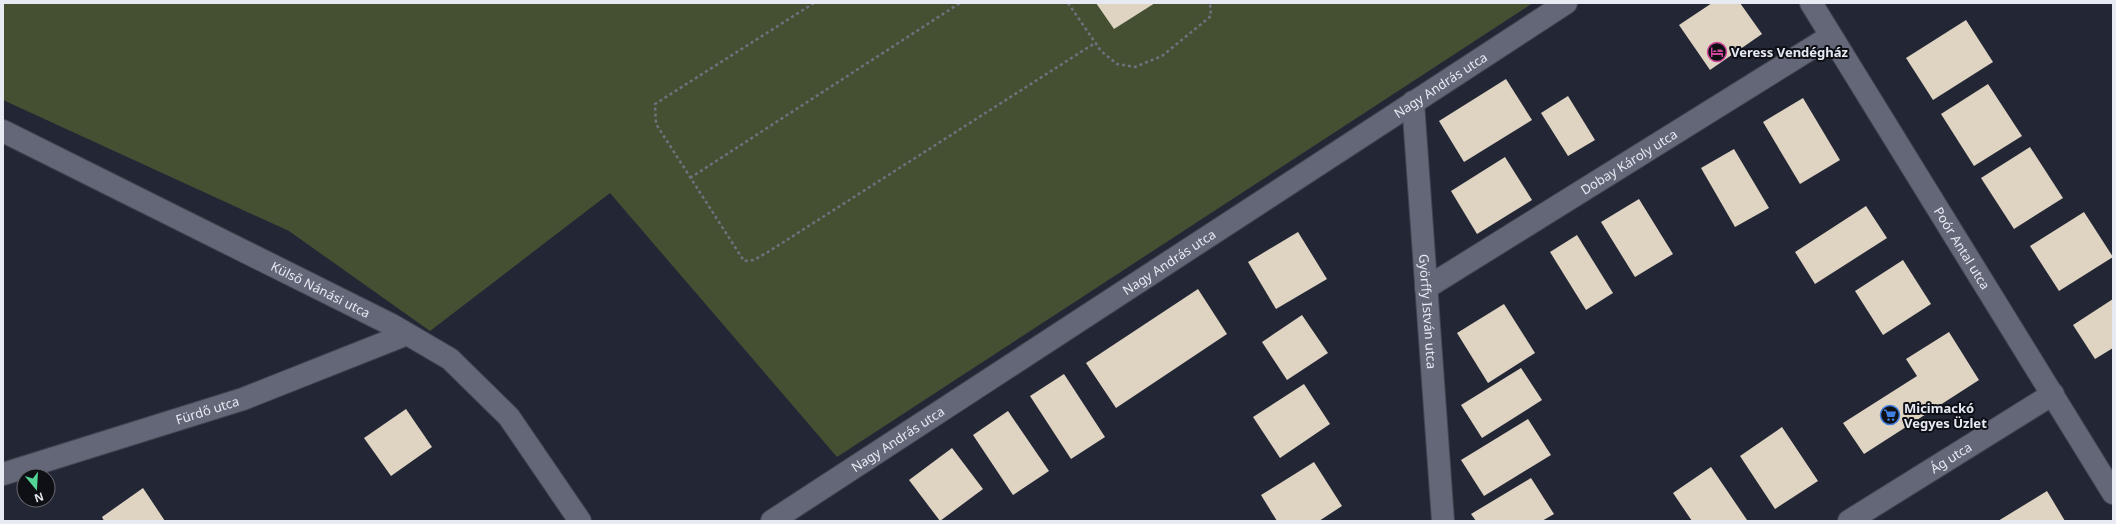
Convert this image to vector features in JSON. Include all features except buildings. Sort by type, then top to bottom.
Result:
[{"type":"street","name":"Nagy András utca","points":[[772,521],[1566,3]]},
{"type":"street","name":"Poór Antal utca","points":[[1811,3],[2113,493]]},
{"type":"street","name":"Dobay Károly utca","points":[[1426,288],[1831,36]]},
{"type":"street","name":"Györffy István utca","points":[[1413,102],[1443,521]]},
{"type":"street","name":"Külső Nánási utca","points":[[3,131],[407,334],[450,359],[509,417],[580,521]]},
{"type":"street","name":"Fürdő utca","points":[[3,474],[243,399],[407,334]]},
{"type":"street","name":"Ág utca","points":[[1849,521],[2052,394]]},
{"type":"path","points":[[814,3],[655,104],[656,124],[744,261],[754,260],[1095,43]]},
{"type":"path","points":[[690,178],[960,3]]},
{"type":"path","points":[[1068,3],[1101,51],[1117,64],[1135,67],[1162,56],[1211,16],[1210,3]]},
{"type":"green space","points":[[3,3],[1533,3],[837,457],[610,193],[430,331],[289,231],[3,100]]},
{"type":"place","name":"Veress Vendégház","points":[[1717,52]]},
{"type":"place","name":"Micimackó Vegyes Üzlet","points":[[1890,415]]}]
